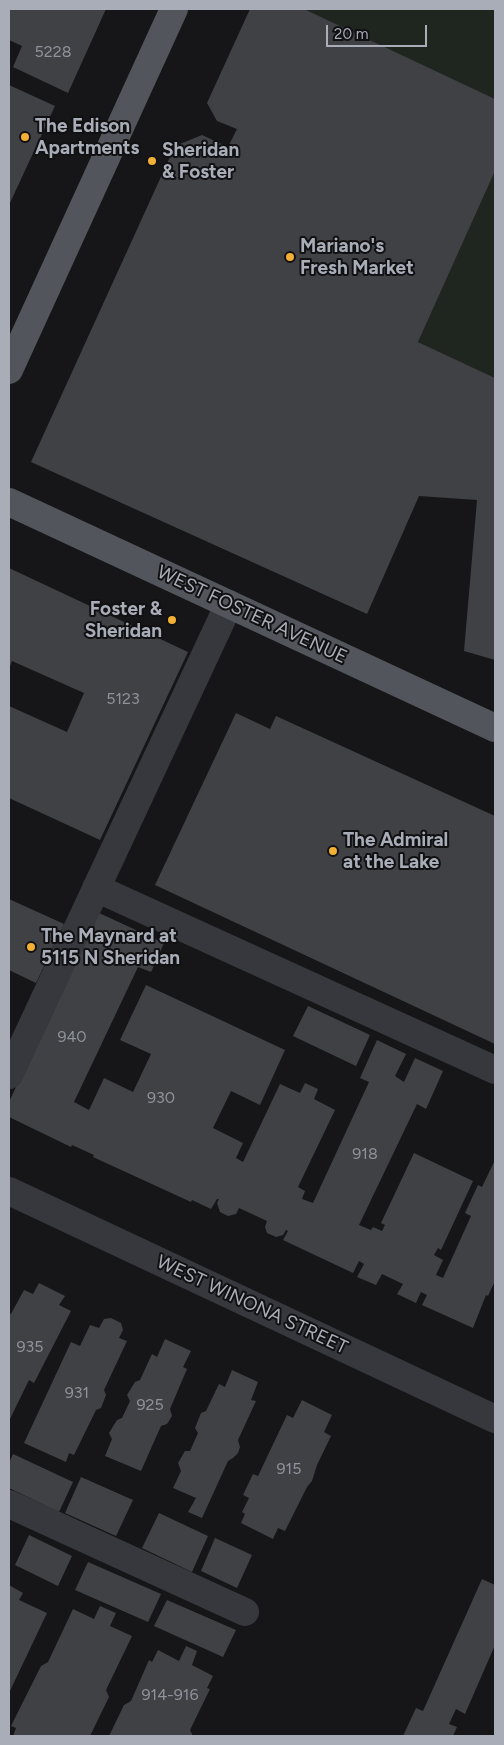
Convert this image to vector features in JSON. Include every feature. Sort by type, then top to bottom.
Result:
[{"type":"main road","points":[[9,370],[174,9]]},
{"type":"main road","name":"WEST FOSTER AVENUE","points":[[9,502],[495,728]]},
{"type":"street","points":[[9,1075],[229,604]]},
{"type":"street","points":[[96,888],[495,1070]]},
{"type":"street","name":"WEST WINONA STREET","points":[[9,1191],[495,1419]]},
{"type":"street","points":[[9,1504],[245,1612]]},
{"type":"shaded area","points":[[304,9],[495,9],[495,99],[448,77]]},
{"type":"shaded area","points":[[495,171],[495,378],[418,342]]},
{"type":"building","points":[[9,9],[106,9],[68,93],[13,67],[22,46],[9,40]]},
{"type":"building","name":"Mariano's Fresh Market","points":[[250,9],[304,9],[495,99],[495,171],[418,342],[495,378],[495,660],[464,651],[477,500],[419,496],[367,614],[31,462],[175,146],[202,135],[228,147],[237,129],[217,121],[207,103]]},
{"type":"building","name":"The Edison Apartments","points":[[9,85],[55,106],[9,205]]},
{"type":"building","points":[[9,568],[188,652],[100,840],[9,798],[9,706],[67,732],[84,693],[12,661],[9,669]]},
{"type":"building","name":"The Admiral at the Lake","points":[[236,713],[270,729],[276,716],[495,816],[495,1044],[155,885]]},
{"type":"building","name":"The Maynard at 5115 N Sheridan","points":[[9,899],[64,924],[36,983],[9,970]]},
{"type":"building","points":[[97,912],[164,943],[151,972],[138,967],[74,1102],[89,1110],[104,1078],[133,1092],[151,1054],[120,1040],[146,985],[285,1050],[260,1105],[231,1091],[213,1128],[243,1143],[236,1158],[243,1162],[280,1084],[300,1093],[305,1083],[318,1089],[314,1099],[335,1110],[298,1187],[305,1191],[302,1199],[313,1203],[369,1082],[360,1078],[377,1040],[406,1054],[395,1076],[404,1082],[415,1058],[443,1071],[426,1109],[417,1104],[359,1225],[371,1230],[373,1227],[382,1231],[385,1225],[381,1223],[414,1153],[473,1181],[441,1250],[438,1248],[434,1255],[443,1260],[436,1275],[443,1278],[471,1216],[465,1213],[478,1185],[482,1187],[495,1160],[495,1281],[488,1296],[486,1295],[473,1328],[422,1305],[427,1295],[421,1292],[416,1303],[397,1294],[403,1284],[382,1274],[376,1285],[357,1277],[364,1264],[359,1261],[353,1273],[283,1240],[288,1231],[286,1230],[283,1235],[276,1237],[267,1233],[265,1227],[267,1221],[239,1208],[236,1214],[228,1216],[220,1212],[217,1203],[219,1199],[217,1199],[211,1209],[192,1200],[191,1202],[93,1157],[94,1155],[72,1145],[71,1147],[9,1117],[9,1102]]},
{"type":"building","points":[[308,1006],[370,1035],[356,1066],[293,1036]]},
{"type":"building","points":[[39,1283],[65,1296],[59,1305],[71,1311],[34,1383],[29,1380],[9,1421],[9,1313],[11,1314],[24,1290],[33,1294]]},
{"type":"building","points":[[111,1318],[121,1323],[123,1330],[119,1338],[127,1341],[104,1390],[106,1395],[101,1408],[96,1410],[74,1455],[69,1453],[66,1462],[24,1443],[71,1342],[80,1346],[90,1325],[99,1328],[104,1319]]},
{"type":"building","points":[[165,1339],[191,1351],[183,1367],[187,1369],[170,1409],[172,1416],[167,1424],[161,1426],[141,1471],[105,1456],[112,1439],[109,1433],[117,1420],[122,1418],[130,1401],[127,1395],[135,1382],[140,1380],[152,1354],[157,1357]]},
{"type":"building","points":[[232,1370],[258,1382],[251,1400],[256,1401],[238,1440],[240,1447],[238,1453],[228,1461],[202,1518],[188,1512],[196,1498],[173,1488],[181,1471],[178,1463],[185,1451],[190,1451],[198,1433],[195,1428],[201,1413],[206,1411],[219,1384],[225,1387]]},
{"type":"building","points":[[302,1400],[332,1415],[324,1432],[331,1436],[317,1465],[312,1481],[307,1487],[285,1531],[278,1528],[273,1539],[241,1523],[245,1514],[242,1512],[249,1498],[243,1495],[253,1474],[258,1476],[287,1415],[293,1418]]},
{"type":"building","points":[[13,1454],[73,1482],[59,1512],[9,1488],[9,1463]]},
{"type":"building","points":[[81,1477],[133,1500],[116,1536],[65,1513]]},
{"type":"building","points":[[159,1513],[208,1536],[192,1572],[142,1548]]},
{"type":"building","points":[[29,1535],[72,1556],[58,1586],[15,1565]]},
{"type":"building","points":[[215,1538],[252,1555],[237,1588],[201,1571]]},
{"type":"building","points":[[88,1562],[161,1594],[148,1622],[75,1590]]},
{"type":"building","points":[[482,1579],[495,1585],[495,1645],[465,1714],[456,1709],[449,1724],[457,1727],[453,1736],[403,1736],[416,1708],[423,1711]]},
{"type":"building","points":[[9,1585],[23,1593],[19,1600],[47,1613],[9,1693]]},
{"type":"building","points":[[167,1600],[236,1630],[223,1657],[154,1626]]},
{"type":"building","points":[[100,1606],[116,1613],[110,1626],[132,1636],[106,1690],[109,1697],[90,1736],[13,1736],[16,1728],[11,1726],[41,1666],[48,1662],[73,1609],[94,1619]]},
{"type":"building","points":[[186,1646],[197,1651],[192,1665],[213,1676],[207,1688],[210,1689],[190,1730],[193,1736],[109,1736],[124,1705],[131,1701],[149,1660],[152,1662],[158,1650],[179,1661]]},
{"type":"place","name":"The Edison Apartments","points":[[25,137]]},
{"type":"place","name":"Sheridan & Foster","points":[[152,161]]},
{"type":"place","name":"Mariano's Fresh Market","points":[[290,257]]},
{"type":"place","name":"Foster & Sheridan","points":[[172,620]]},
{"type":"place","name":"The Admiral at the Lake","points":[[333,851]]},
{"type":"place","name":"The Maynard at 5115 N Sheridan","points":[[31,947]]}]
